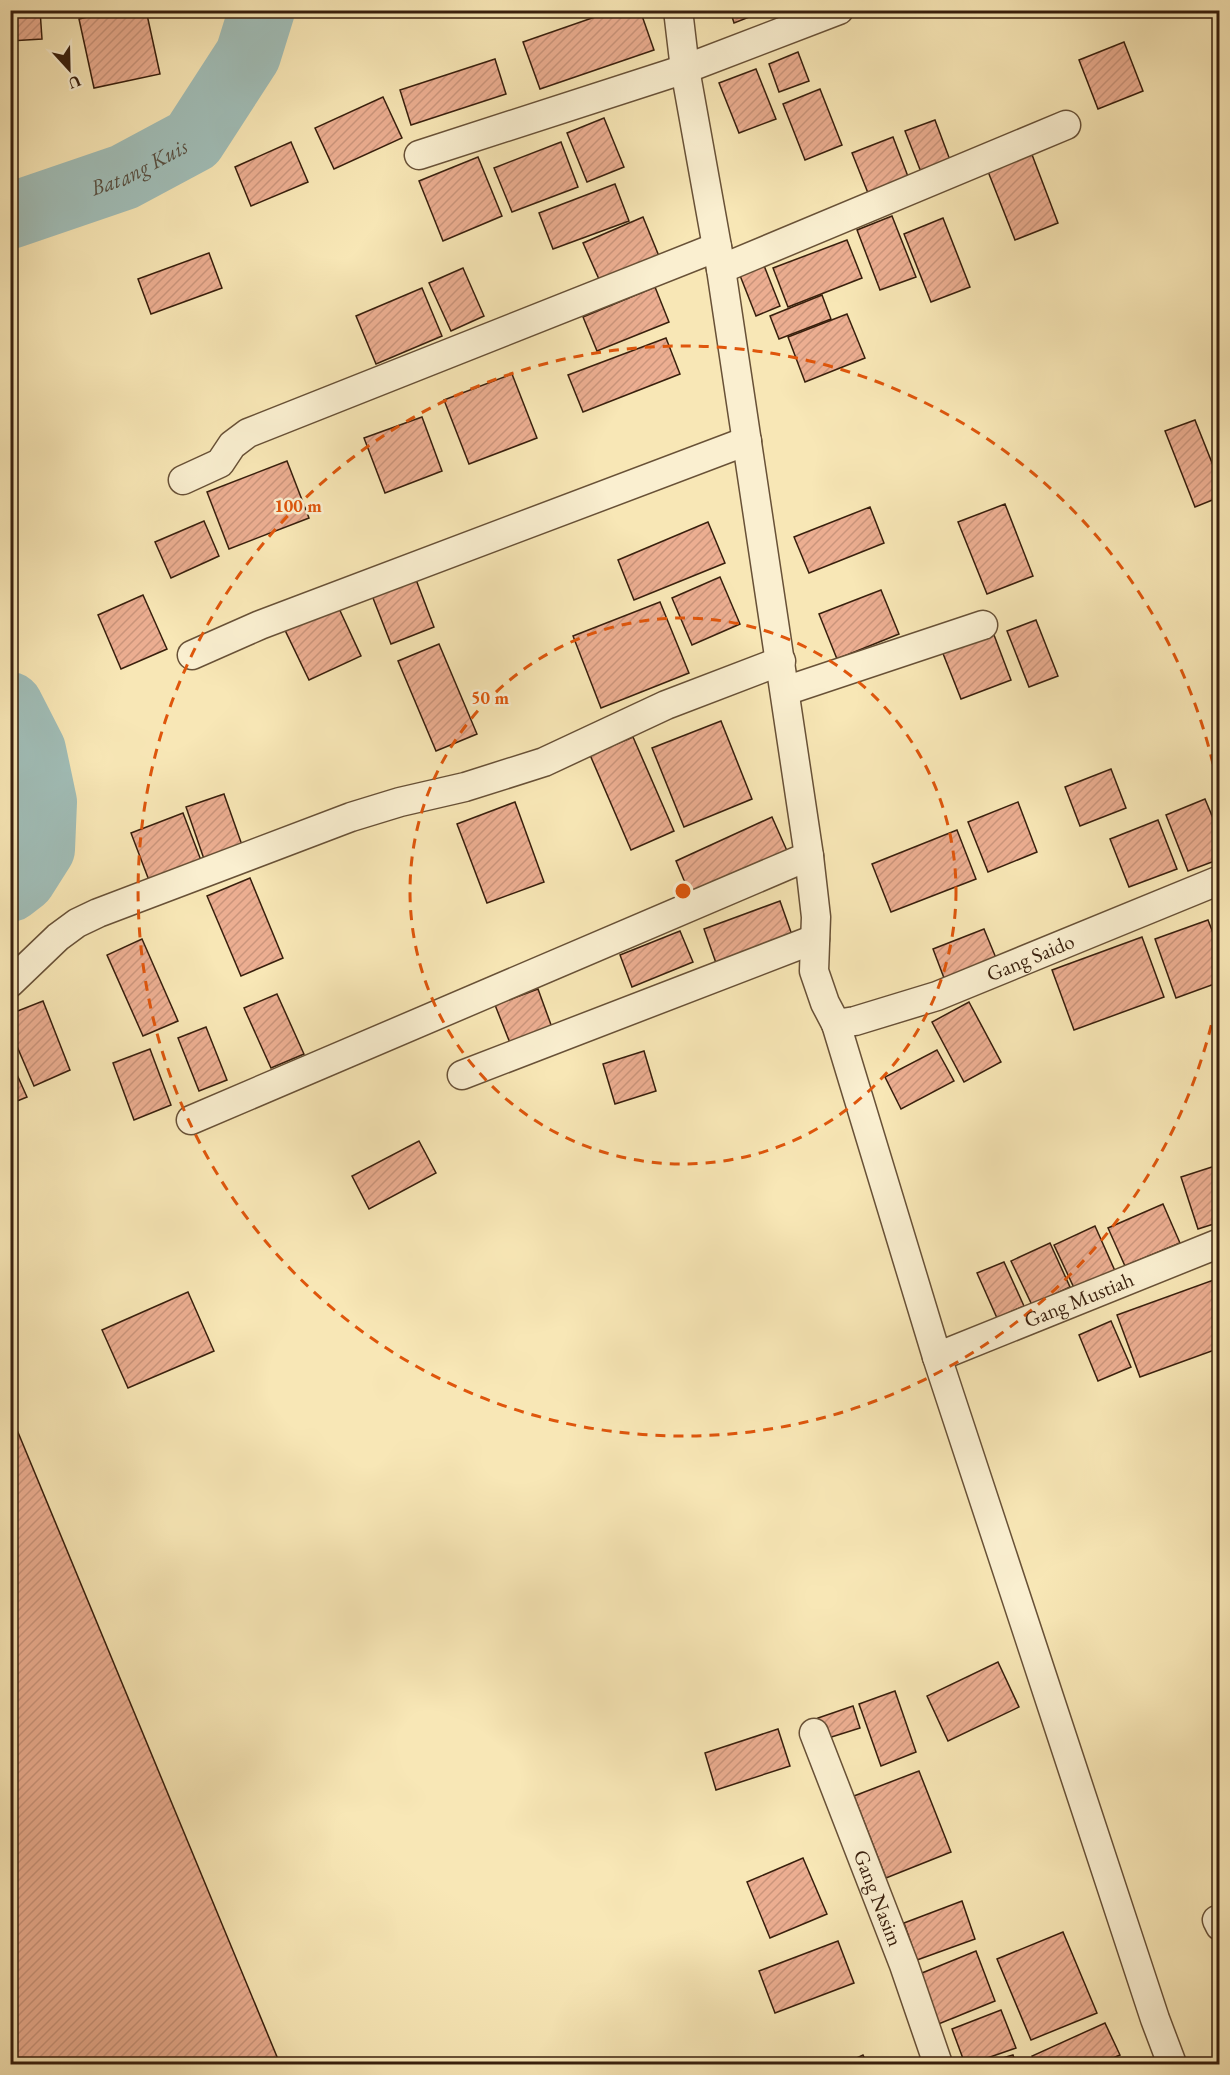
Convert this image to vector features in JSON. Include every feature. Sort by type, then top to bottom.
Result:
[{"type":"street","points":[[678,10],[685,69],[719,258],[809,856],[816,916],[814,971],[825,1003],[836,1024],[937,1357],[1172,2064]]},
{"type":"street","points":[[419,155],[685,69],[839,10]]},
{"type":"street","points":[[183,480],[220,463],[232,445],[248,434],[1066,125]]},
{"type":"street","points":[[192,656],[260,625],[747,441]]},
{"type":"street","points":[[785,690],[983,625]]},
{"type":"street","points":[[10,983],[58,937],[77,922],[98,913],[351,817],[400,802],[465,787],[544,762],[666,705],[781,661]]},
{"type":"street","points":[[191,1120],[809,856]]},
{"type":"street","name":"Gang Saido","points":[[836,1024],[855,1021],[937,996],[1220,880]]},
{"type":"street","points":[[462,1075],[815,939]]},
{"type":"street","name":"Gang Mustiah","points":[[937,1357],[1220,1243]]},
{"type":"street","name":"Gang Nasim","points":[[814,1733],[904,1965],[938,2064]]},
{"type":"building","points":[[10,10],[40,10],[42,39],[10,41]]},
{"type":"building","points":[[119,10],[146,10],[160,74],[94,88],[79,19]]},
{"type":"building","points":[[615,10],[640,10],[654,50],[540,89],[523,42]]},
{"type":"building","points":[[730,10],[767,10],[734,23]]},
{"type":"building","points":[[1124,42],[1143,91],[1098,109],[1079,60]]},
{"type":"building","points":[[798,52],[809,81],[779,92],[769,64]]},
{"type":"building","points":[[495,59],[506,94],[411,125],[400,90]]},
{"type":"building","points":[[756,69],[776,119],[739,133],[719,83]]},
{"type":"building","points":[[820,89],[842,145],[805,160],[783,104]]},
{"type":"building","points":[[383,97],[402,138],[334,169],[315,128]]},
{"type":"building","points":[[604,118],[624,167],[587,182],[567,133]]},
{"type":"building","points":[[935,120],[950,160],[921,172],[905,131]]},
{"type":"building","points":[[893,137],[912,187],[872,203],[852,153]]},
{"type":"building","points":[[291,142],[308,182],[251,206],[235,167]]},
{"type":"building","points":[[561,142],[578,187],[512,212],[494,168]]},
{"type":"building","points":[[1031,152],[1058,223],[1015,240],[987,169]]},
{"type":"building","points":[[478,157],[502,216],[443,241],[419,181]]},
{"type":"building","points":[[615,184],[629,221],[553,249],[539,213]]},
{"type":"building","points":[[892,216],[916,277],[880,290],[857,230]]},
{"type":"building","points":[[643,217],[661,261],[602,286],[583,243]]},
{"type":"building","points":[[943,218],[970,287],[931,302],[904,234]]},
{"type":"building","points":[[847,240],[862,278],[788,307],[773,268]]},
{"type":"building","points":[[209,253],[222,288],[151,314],[138,279]]},
{"type":"building","points":[[763,263],[780,306],[756,316],[739,273]]},
{"type":"building","points":[[463,268],[484,316],[451,331],[429,283]]},
{"type":"building","points":[[655,287],[669,322],[597,351],[583,317]]},
{"type":"building","points":[[422,288],[442,336],[376,364],[356,316]]},
{"type":"building","points":[[822,295],[831,319],[779,339],[770,316]]},
{"type":"building","points":[[847,314],[865,358],[805,382],[788,337]]},
{"type":"building","points":[[666,338],[680,374],[583,412],[568,375]]},
{"type":"building","points":[[512,374],[537,438],[469,464],[444,400]]},
{"type":"building","points":[[422,417],[442,471],[385,493],[364,438]]},
{"type":"building","points":[[1195,420],[1220,483],[1220,497],[1195,507],[1165,431]]},
{"type":"building","points":[[287,461],[309,518],[229,549],[207,492]]},
{"type":"building","points":[[1005,504],[1033,576],[987,594],[958,522]]},
{"type":"building","points":[[870,507],[884,543],[809,573],[794,537]]},
{"type":"building","points":[[204,521],[219,556],[171,578],[155,542]]},
{"type":"building","points":[[708,522],[725,563],[634,600],[618,560]]},
{"type":"building","points":[[415,577],[434,627],[391,644],[371,593]]},
{"type":"building","points":[[720,577],[740,624],[692,645],[672,598]]},
{"type":"building","points":[[881,590],[899,634],[837,659],[819,614]]},
{"type":"building","points":[[143,595],[167,649],[121,669],[98,615]]},
{"type":"building","points":[[336,602],[361,656],[309,680],[283,626]]},
{"type":"building","points":[[660,602],[689,673],[601,708],[573,636]]},
{"type":"building","points":[[1036,620],[1058,676],[1029,687],[1007,631]]},
{"type":"building","points":[[991,627],[1011,680],[961,699],[940,646]]},
{"type":"building","points":[[439,644],[477,734],[436,751],[398,661]]},
{"type":"building","points":[[721,721],[752,799],[684,827],[652,748]]},
{"type":"building","points":[[633,737],[674,831],[631,850],[590,755]]},
{"type":"building","points":[[1111,769],[1126,808],[1080,826],[1065,787]]},
{"type":"building","points":[[224,794],[242,845],[204,859],[186,807]]},
{"type":"building","points":[[1205,799],[1220,835],[1220,859],[1188,871],[1166,815]]},
{"type":"building","points":[[515,802],[544,882],[487,903],[457,824]]},
{"type":"building","points":[[1018,802],[1037,852],[988,872],[968,822]]},
{"type":"building","points":[[183,813],[202,863],[150,883],[131,833]]},
{"type":"building","points":[[772,817],[788,853],[691,897],[676,861]]},
{"type":"building","points":[[1158,820],[1177,869],[1129,887],[1110,839]]},
{"type":"building","points":[[957,830],[976,879],[891,912],[872,864]]},
{"type":"building","points":[[250,878],[283,958],[241,976],[207,896]]},
{"type":"building","points":[[780,901],[792,935],[716,963],[704,929]]},
{"type":"building","points":[[1208,920],[1220,951],[1220,982],[1176,998],[1155,939]]},
{"type":"building","points":[[984,929],[996,958],[944,978],[933,949]]},
{"type":"building","points":[[680,931],[693,962],[632,987],[620,955]]},
{"type":"building","points":[[1142,937],[1164,997],[1074,1030],[1052,970]]},
{"type":"building","points":[[142,939],[178,1021],[143,1036],[107,955]]},
{"type":"building","points":[[538,989],[554,1033],[512,1048],[495,1005]]},
{"type":"building","points":[[277,994],[304,1054],[271,1068],[244,1008]]},
{"type":"building","points":[[43,1001],[70,1070],[34,1086],[10,1030],[10,1014]]},
{"type":"building","points":[[969,1002],[1001,1062],[964,1082],[932,1022]]},
{"type":"building","points":[[206,1027],[227,1080],[199,1091],[178,1038]]},
{"type":"building","points":[[150,1049],[171,1105],[134,1120],[113,1063]]},
{"type":"building","points":[[937,1050],[954,1081],[901,1109],[885,1077]]},
{"type":"building","points":[[644,1051],[656,1091],[615,1104],[603,1064]]},
{"type":"building","points":[[10,1059],[27,1097],[10,1104]]},
{"type":"building","points":[[419,1141],[436,1173],[369,1209],[352,1176]]},
{"type":"building","points":[[1215,1166],[1220,1181],[1220,1222],[1198,1229],[1181,1177]]},
{"type":"building","points":[[1163,1204],[1180,1243],[1125,1266],[1108,1228]]},
{"type":"building","points":[[1095,1226],[1115,1271],[1075,1290],[1054,1245]]},
{"type":"building","points":[[1050,1243],[1070,1287],[1032,1305],[1011,1261]]},
{"type":"building","points":[[1004,1262],[1024,1306],[997,1318],[977,1273]]},
{"type":"building","points":[[1219,1278],[1220,1348],[1140,1377],[1117,1315]]},
{"type":"building","points":[[188,1292],[214,1351],[128,1388],[102,1330]]},
{"type":"building","points":[[1111,1321],[1131,1367],[1098,1381],[1079,1335]]},
{"type":"building","points":[[10,1413],[280,2064],[10,2064]]},
{"type":"building","points":[[998,1662],[1019,1707],[948,1741],[927,1696]]},
{"type":"building","points":[[895,1691],[916,1752],[881,1766],[859,1704]]},
{"type":"building","points":[[853,1706],[860,1728],[825,1739],[818,1718]]},
{"type":"building","points":[[778,1729],[790,1766],[716,1790],[705,1753]]},
{"type":"building","points":[[919,1771],[951,1852],[886,1878],[854,1796]]},
{"type":"building","points":[[803,1858],[827,1914],[770,1938],[747,1882]]},
{"type":"building","points":[[962,1901],[975,1939],[917,1960],[904,1923]]},
{"type":"building","points":[[1063,1932],[1097,2013],[1031,2040],[997,1959]]},
{"type":"building","points":[[838,1941],[854,1983],[775,2013],[759,1971]]},
{"type":"building","points":[[976,1951],[995,2001],[936,2025],[917,1975]]},
{"type":"building","points":[[1001,2010],[1016,2048],[965,2064],[952,2029]]},
{"type":"building","points":[[1105,2023],[1120,2055],[1099,2064],[1036,2064],[1032,2056]]},
{"type":"building","points":[[863,2055],[867,2064],[844,2064]]},
{"type":"building","points":[[1013,2055],[1016,2064],[982,2064]]},
{"type":"waterway","name":"Batang Kuis","points":[[10,216],[124,177],[193,140],[248,55],[262,10]]},
{"type":"waterway","name":"Batang Kuis","points":[[10,705],[33,750],[44,802],[42,849],[23,879],[10,889]]}]
